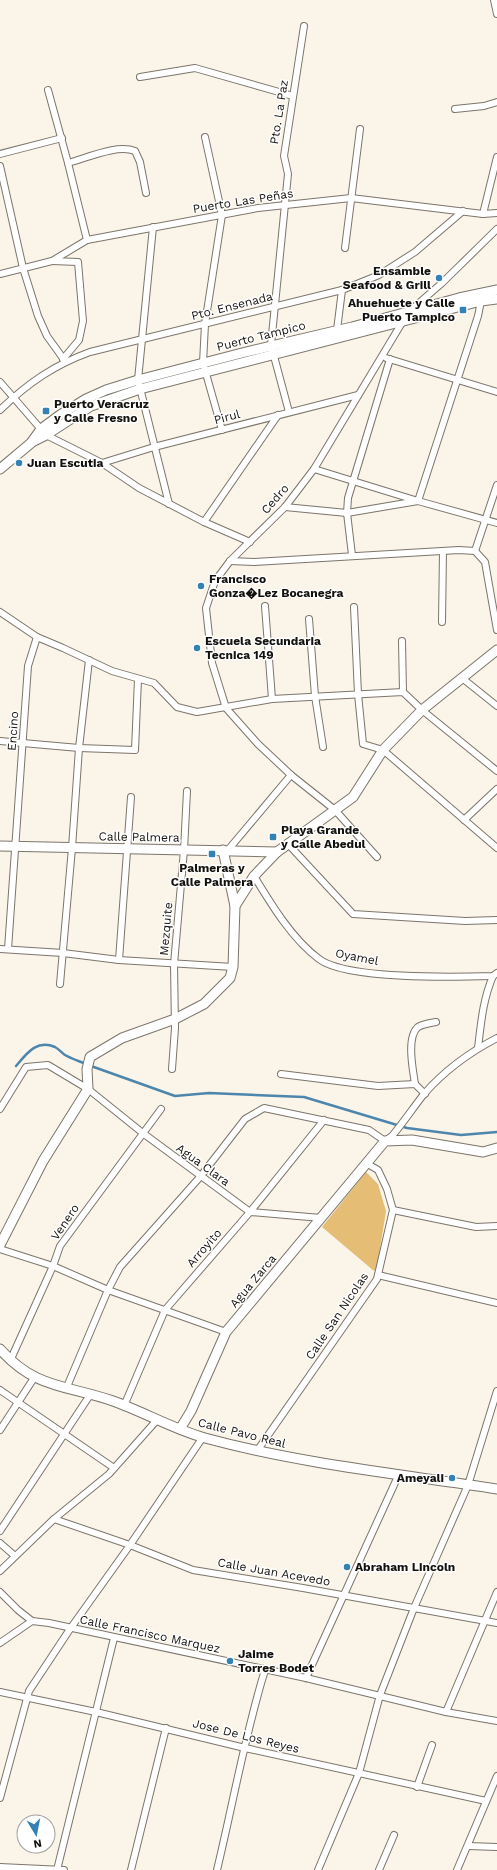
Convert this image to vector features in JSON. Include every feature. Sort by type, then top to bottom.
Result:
[{"type":"street","points":[[495,0],[497,14]]},
{"type":"street","name":"Pto. La Paz","points":[[289,412],[272,350],[274,307],[288,174],[284,156],[304,26]]},
{"type":"street","points":[[140,77],[195,68],[293,96]]},
{"type":"street","points":[[48,90],[62,138],[87,240]]},
{"type":"street","points":[[455,109],[484,106],[497,102]]},
{"type":"street","points":[[345,248],[360,129]]},
{"type":"street","points":[[206,137],[222,215],[205,324],[205,368],[222,430]]},
{"type":"street","points":[[0,154],[62,138]]},
{"type":"street","points":[[68,163],[114,150],[128,148],[135,151],[140,162],[146,194]]},
{"type":"street","points":[[483,214],[497,157]]},
{"type":"street","points":[[0,166],[23,268],[38,316],[46,336],[64,360],[79,340],[83,321],[78,262],[52,261]]},
{"type":"street","name":"Puerto Las Peñas","points":[[0,274],[52,261],[87,240],[258,208],[351,198],[483,214],[497,213]]},
{"type":"street","name":"Pto. Ensenada","points":[[0,410],[32,382],[64,360],[90,352],[342,290],[379,275],[415,252],[463,211]]},
{"type":"street","points":[[153,227],[139,385],[169,504]]},
{"type":"street","name":"Cedro","points":[[377,857],[335,810],[291,775],[258,744],[226,708],[212,663],[206,608],[215,581],[230,561],[285,507],[314,469],[402,321],[409,312],[442,283],[497,229]]},
{"type":"street","points":[[338,330],[342,290]]},
{"type":"street","name":"Puerto Tampico","points":[[0,469],[31,442],[86,399],[272,350],[338,330],[459,298],[497,290]]},
{"type":"street","name":"Puerto Tampico","points":[[272,350],[402,321],[482,300],[497,299]]},
{"type":"street","points":[[418,502],[482,300]]},
{"type":"street","points":[[381,357],[497,392]]},
{"type":"street","points":[[352,555],[347,513],[353,481],[390,359]]},
{"type":"street","points":[[0,382],[44,432],[102,463],[139,488],[204,522],[250,542]]},
{"type":"street","name":"Pirul","points":[[102,463],[154,447],[358,395]]},
{"type":"street","points":[[204,522],[278,415]]},
{"type":"street","points":[[314,469],[418,502],[497,523]]},
{"type":"street","points":[[475,551],[497,485]]},
{"type":"street","points":[[285,507],[347,513],[418,502]]},
{"type":"street","points":[[442,622],[443,551]]},
{"type":"street","points":[[230,561],[254,562],[352,555],[475,551],[485,562],[497,630]]},
{"type":"street","points":[[265,606],[272,699]]},
{"type":"street","points":[[354,606],[358,694],[363,744],[383,750],[497,848]]},
{"type":"street","points":[[0,612],[37,636],[112,671],[154,683],[177,707],[196,712],[272,699],[403,692]]},
{"type":"street","points":[[310,619],[315,696],[323,747]]},
{"type":"street","name":"Encino","points":[[8,949],[28,666],[37,636]]},
{"type":"street","points":[[402,641],[403,692],[422,710],[497,772]]},
{"type":"street","points":[[235,906],[254,876],[277,852],[353,797],[383,750],[422,710],[497,650]]},
{"type":"street","points":[[60,984],[79,748],[89,660]]},
{"type":"street","points":[[462,678],[497,706]]},
{"type":"street","points":[[0,740],[79,748],[134,750],[138,679]]},
{"type":"street","points":[[0,1245],[43,1161],[88,1089],[87,1069],[90,1057],[122,1038],[175,1019],[204,1004],[230,978],[233,967],[235,906],[226,850],[291,775]]},
{"type":"street","points":[[464,820],[497,789]]},
{"type":"street","name":"Mezquite","points":[[172,1069],[175,1019],[174,964],[184,850],[187,791]]},
{"type":"street","points":[[119,960],[131,797]]},
{"type":"street","points":[[288,844],[352,914],[465,921],[497,920]]},
{"type":"street","name":"Calle Palmera","points":[[0,846],[15,848],[226,850],[277,852]]},
{"type":"street","name":"Oyamel","points":[[254,876],[274,908],[297,936],[320,959],[337,967],[390,975],[444,978],[495,974]]},
{"type":"street","points":[[0,949],[63,953],[119,960],[233,967]]},
{"type":"street","points":[[478,1048],[482,1013],[487,990],[495,974]]},
{"type":"street","points":[[425,1094],[415,1084],[411,1055],[412,1035],[419,1027],[436,1022]]},
{"type":"street","points":[[389,1139],[425,1094],[455,1064],[478,1048],[497,1038]]},
{"type":"street","name":"Agua Clara","points":[[0,1109],[26,1067],[48,1065],[88,1089],[200,1177],[250,1212]]},
{"type":"street","points":[[281,1074],[378,1086],[415,1084]]},
{"type":"street","points":[[66,1389],[108,1290],[120,1267],[200,1177],[245,1120],[264,1108],[370,1130],[389,1139],[412,1140],[483,1152],[497,1148]]},
{"type":"street","name":"Venero","points":[[10,1360],[53,1266],[60,1246],[161,1109]]},
{"type":"street","name":"Arroyito","points":[[124,1406],[165,1310],[250,1212],[324,1120]]},
{"type":"street","name":"Agua Zarca","points":[[180,1429],[190,1411],[226,1332],[366,1162],[389,1139]]},
{"type":"street","name":"Calle San Nicolas","points":[[258,1451],[377,1279],[393,1210],[387,1189],[378,1170],[366,1162]]},
{"type":"street","points":[[393,1210],[476,1228],[497,1226]]},
{"type":"street","points":[[250,1212],[321,1218]]},
{"type":"street","points":[[0,1249],[53,1266],[108,1290],[226,1332]]},
{"type":"street","points":[[378,1275],[497,1302]]},
{"type":"street","name":"Calle Pavo Real","points":[[0,1349],[10,1360],[34,1378],[124,1406],[203,1437],[258,1451],[331,1465],[497,1489]]},
{"type":"street","points":[[0,1430],[34,1378]]},
{"type":"street","points":[[0,1390],[114,1468]]},
{"type":"street","points":[[318,1870],[359,1773],[380,1695],[414,1608],[468,1485],[497,1391]]},
{"type":"street","points":[[0,1531],[90,1396]]},
{"type":"street","points":[[0,1571],[54,1519],[114,1468],[157,1420]]},
{"type":"street","points":[[0,1798],[26,1697],[70,1629],[130,1545],[203,1437]]},
{"type":"street","points":[[306,1678],[399,1474]]},
{"type":"street","name":"Calle Juan Acevedo","points":[[54,1519],[130,1545],[193,1570],[343,1595],[484,1622],[497,1623]]},
{"type":"street","points":[[0,1543],[15,1556]]},
{"type":"street","points":[[0,1592],[18,1610],[32,1621],[0,1642]]},
{"type":"street","points":[[446,1712],[497,1592]]},
{"type":"street","name":"Calle Francisco Marquez","points":[[32,1621],[306,1678],[446,1712],[497,1721]]},
{"type":"street","points":[[57,1870],[114,1638]]},
{"type":"street","points":[[217,1870],[245,1748],[251,1715],[265,1670]]},
{"type":"street","name":"Jose De Los Reyes","points":[[0,1692],[96,1712],[245,1748],[486,1801]]},
{"type":"street","points":[[131,1870],[166,1728]]},
{"type":"street","points":[[417,1787],[432,1745]]},
{"type":"street","points":[[457,1870],[486,1801],[495,1784],[497,1776]]},
{"type":"street","points":[[379,1870],[394,1835]]},
{"type":"street","points":[[468,1846],[497,1847]]},
{"type":"street","points":[[0,1867],[64,1870]]},
{"type":"shaded area","points":[[366,1172],[378,1184],[386,1211],[377,1267],[374,1271],[322,1227]]},
{"type":"waterway","points":[[16,1066],[28,1052],[38,1046],[43,1045],[55,1047],[65,1055],[86,1064]]},
{"type":"waterway","points":[[91,1066],[175,1096],[209,1093],[304,1097],[407,1128],[461,1135],[497,1132]]},
{"type":"place","name":"Ensamble Seafood & Grill","points":[[439,278]]},
{"type":"place","name":"Ahuehuete y Calle Puerto Tampico","points":[[463,310]]},
{"type":"place","name":"Puerto Veracruz y Calle Fresno","points":[[46,411]]},
{"type":"place","name":"Juan Escutia","points":[[19,463]]},
{"type":"place","name":"Francisco Gonza�Lez Bocanegra","points":[[201,586]]},
{"type":"place","name":"Escuela Secundaria Tecnica 149","points":[[197,648]]},
{"type":"place","name":"Playa Grande y Calle Abedul","points":[[273,837]]},
{"type":"place","name":"Palmeras y Calle Palmera","points":[[212,854]]},
{"type":"place","name":"Ameyali","points":[[452,1478]]},
{"type":"place","name":"Abraham Lincoln","points":[[347,1567]]},
{"type":"place","name":"Jaime Torres Bodet","points":[[230,1661]]}]
